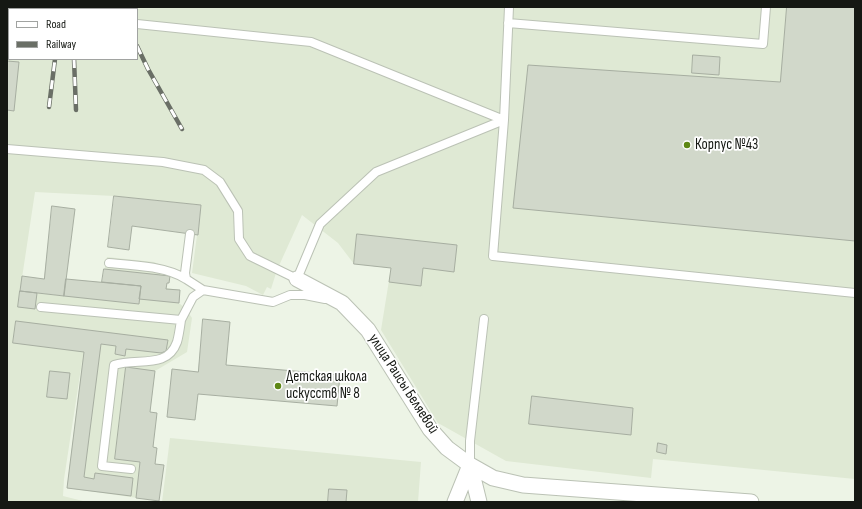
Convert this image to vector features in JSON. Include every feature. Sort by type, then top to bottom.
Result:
[{"type":"street","name":"улица Раисы Беляевой","points":[[297,280],[342,303],[368,330],[430,429],[447,448],[470,465],[493,478],[523,484],[652,499],[751,502]]},
{"type":"street","points":[[455,502],[470,465]]},
{"type":"street","points":[[470,465],[479,502]]},
{"type":"lane","points":[[508,7],[504,120],[492,256],[855,293]]},
{"type":"lane","points":[[508,23],[763,44],[766,7]]},
{"type":"lane","points":[[138,24],[311,42],[504,120]]},
{"type":"lane","points":[[7,149],[163,162],[204,170],[220,182],[238,211],[240,239],[250,256],[297,280],[320,224],[376,172],[504,120]]},
{"type":"lane","points":[[186,279],[184,273],[190,234]]},
{"type":"lane","points":[[109,263],[154,268],[179,274],[203,290],[273,302],[290,295],[306,295],[342,303]]},
{"type":"lane","points":[[131,469],[102,466],[114,365],[122,362],[161,360],[172,351],[177,341],[181,320],[193,297],[203,290]]},
{"type":"lane","points":[[41,307],[181,320]]},
{"type":"lane","points":[[470,465],[470,441],[484,319]]},
{"type":"shaded area","points":[[7,7],[855,7],[855,479],[653,459],[651,478],[506,461],[438,423],[381,330],[391,268],[354,264],[338,243],[302,215],[277,270],[271,289],[267,287],[263,295],[246,286],[192,273],[201,205],[114,196],[35,192],[20,291],[64,296],[66,279],[102,282],[107,257],[154,262],[170,269],[169,283],[167,283],[166,288],[180,290],[179,303],[186,309],[192,318],[187,352],[155,371],[150,412],[157,413],[153,447],[157,448],[155,464],[164,465],[159,501],[67,488],[83,355],[64,479],[63,496],[87,502],[7,502]]},
{"type":"shaded area","points":[[170,438],[421,462],[418,502],[162,502]]},
{"type":"building","name":"Корпус №43","points":[[787,7],[855,7],[855,241],[513,208],[528,65],[780,82]]},
{"type":"building","points":[[693,55],[720,57],[719,75],[692,73]]},
{"type":"building","points":[[7,61],[19,62],[14,111],[7,110]]},
{"type":"building","points":[[114,196],[201,205],[198,235],[132,226],[129,250],[108,247]]},
{"type":"building","points":[[52,206],[75,209],[64,296],[20,291],[22,276],[44,279]]},
{"type":"building","points":[[357,234],[457,245],[454,272],[423,268],[421,286],[389,282],[391,268],[354,264]]},
{"type":"building","points":[[104,269],[170,276],[166,289],[180,290],[179,303],[139,299],[141,286],[102,282]]},
{"type":"building","points":[[66,279],[141,286],[139,304],[64,296]]},
{"type":"building","points":[[20,291],[37,293],[35,309],[18,307]]},
{"type":"building","points":[[203,319],[230,322],[226,365],[340,375],[337,406],[198,394],[195,420],[167,417],[172,369],[198,372]]},
{"type":"building","points":[[16,321],[168,340],[166,351],[161,353],[126,349],[125,356],[115,354],[116,346],[101,344],[84,477],[94,479],[95,473],[133,478],[131,496],[67,488],[84,352],[13,343]]},
{"type":"building","points":[[126,367],[155,371],[150,412],[157,413],[153,447],[157,448],[155,464],[164,465],[159,501],[136,498],[140,462],[115,459]]},
{"type":"building","points":[[50,371],[70,373],[67,399],[47,397]]},
{"type":"building","points":[[532,396],[633,408],[631,435],[529,424]]},
{"type":"building","points":[[658,443],[667,445],[666,454],[657,452]]},
{"type":"building","points":[[329,489],[347,490],[346,502],[328,502]]},
{"type":"railway","points":[[138,48],[148,69],[182,129]]},
{"type":"railway","points":[[49,107],[55,60]]},
{"type":"railway","points":[[74,60],[76,110]]},
{"type":"place","name":"Корпус №43","points":[[687,145]]},
{"type":"place","name":"Детская школа искусств № 8","points":[[278,386]]}]
